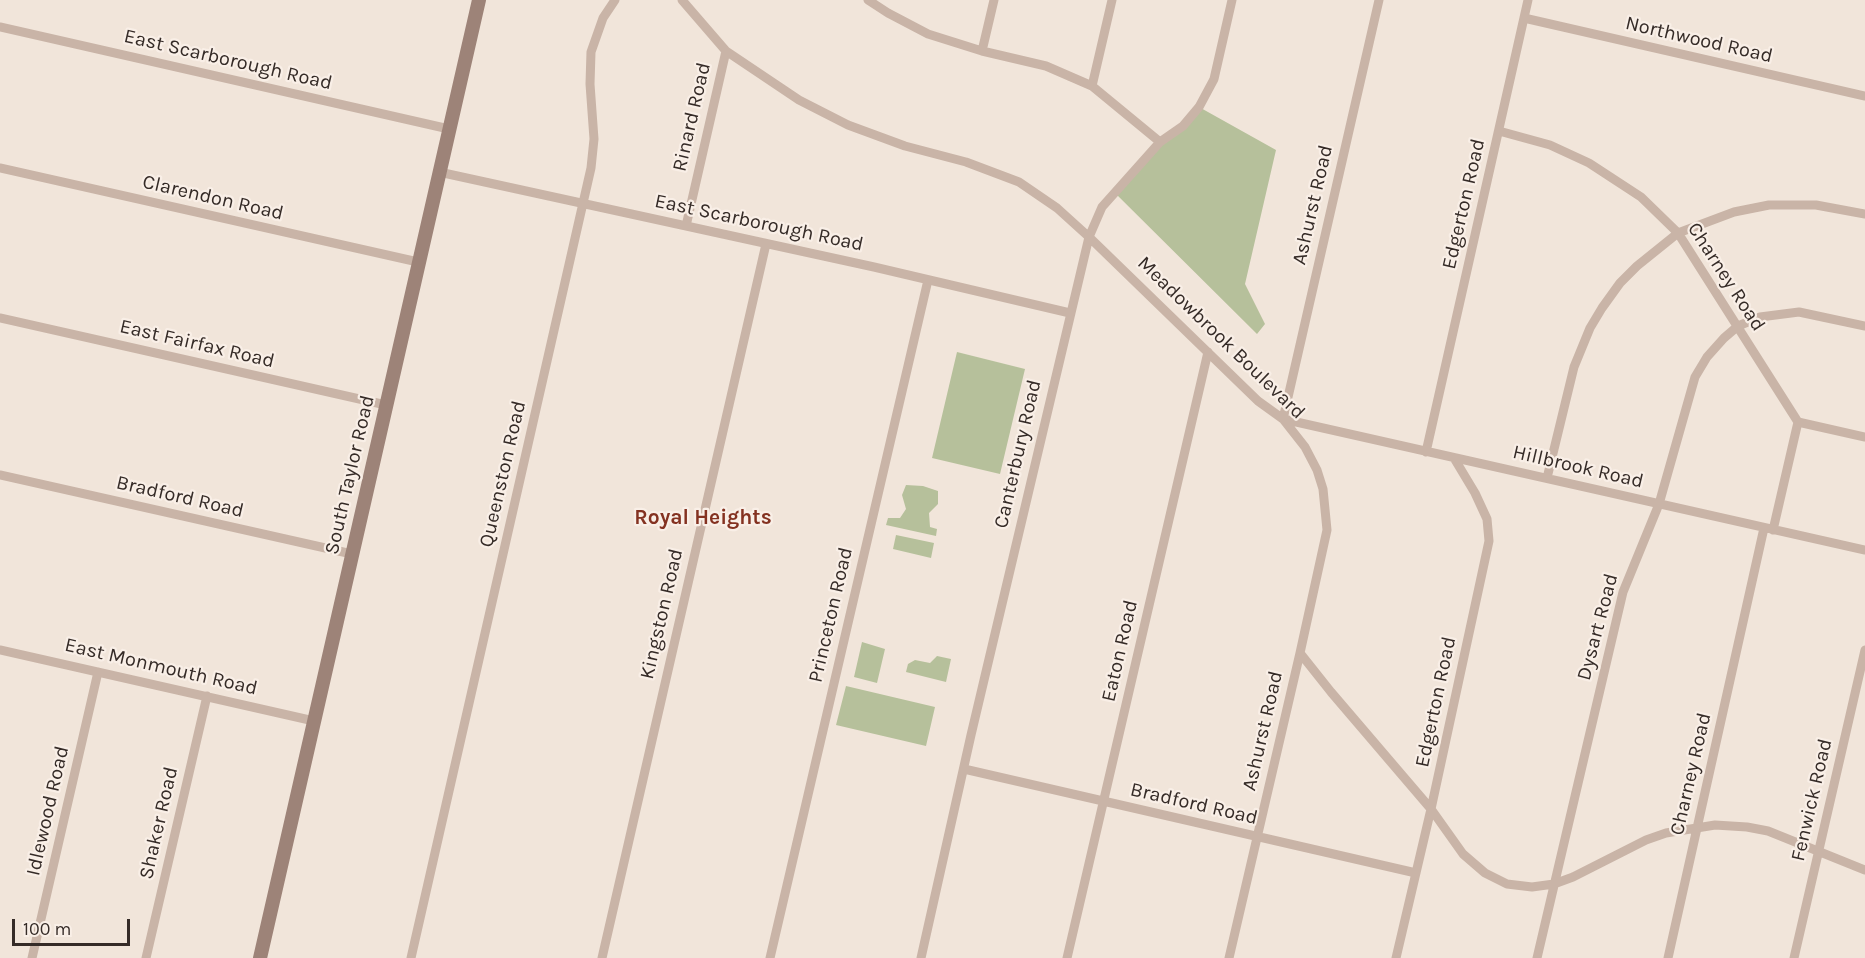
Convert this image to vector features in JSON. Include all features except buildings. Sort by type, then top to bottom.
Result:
[{"type":"main road","name":"South Taylor Road","points":[[260,958],[479,0]]},
{"type":"street","name":"Queenston Road","points":[[411,958],[591,168],[594,139],[589,66],[591,52],[603,18],[615,0]]},
{"type":"street","name":"Meadowbrook Boulevard","points":[[682,0],[726,51],[799,100],[848,125],[905,146],[966,162],[1019,182],[1057,208],[1258,400],[1283,419],[1305,447],[1317,470],[1323,489],[1327,519],[1324,550],[1300,652]]},
{"type":"street","points":[[868,0],[928,34],[982,51],[1046,66],[1092,86],[1160,142]]},
{"type":"street","points":[[982,51],[994,0]]},
{"type":"street","points":[[1092,86],[1112,0]]},
{"type":"street","name":"Canterbury Road","points":[[921,958],[1089,237],[1102,207],[1160,142],[1183,126],[1199,107],[1214,79],[1232,0]]},
{"type":"street","name":"Ashurst Road","points":[[1283,419],[1379,0]]},
{"type":"street","name":"Edgerton Road","points":[[1426,452],[1528,0]]},
{"type":"street","name":"Northwood Road","points":[[1524,18],[1865,96]]},
{"type":"street","name":"East Scarborough Road","points":[[0,27],[449,129]]},
{"type":"street","name":"Rinard Road","points":[[686,226],[726,51]]},
{"type":"street","name":"Charney Road","points":[[1499,131],[1550,145],[1589,163],[1641,197],[1678,233],[1798,422],[1768,529],[1668,958]]},
{"type":"street","name":"Clarendon Road","points":[[0,168],[418,262]]},
{"type":"street","name":"East Scarborough Road","points":[[439,172],[1070,313]]},
{"type":"street","points":[[1547,478],[1574,367],[1590,328],[1620,283],[1637,266],[1678,233],[1734,212],[1769,206],[1816,205],[1865,214]]},
{"type":"street","name":"Kingston Road","points":[[602,958],[766,244]]},
{"type":"street","name":"Princeton Road","points":[[770,958],[928,280]]},
{"type":"street","points":[[1738,326],[1771,315],[1799,312],[1865,326]]},
{"type":"street","name":"East Fairfax Road","points":[[0,318],[386,405]]},
{"type":"street","name":"Dysart Road","points":[[1537,958],[1623,592],[1659,504],[1695,377],[1716,346],[1738,326]]},
{"type":"street","name":"Eaton Road","points":[[1067,958],[1208,352]]},
{"type":"street","name":"Hillbrook Road","points":[[1283,419],[1865,550]]},
{"type":"street","points":[[1798,422],[1865,436]]},
{"type":"street","name":"Edgerton Road","points":[[1396,958],[1431,809],[1489,540],[1487,519],[1475,493],[1454,458]]},
{"type":"street","name":"Bradford Road","points":[[0,475],[352,554]]},
{"type":"street","name":"East Monmouth Road","points":[[0,650],[314,721]]},
{"type":"street","name":"Fenwick Road","points":[[1794,958],[1865,650]]},
{"type":"street","points":[[1300,652],[1331,692],[1431,809],[1463,854],[1485,873],[1507,884],[1518,887],[1554,884],[1666,832],[1723,825],[1768,831],[1865,870]]},
{"type":"street","name":"Ashurst Road","points":[[1229,958],[1300,652]]},
{"type":"street","name":"Idlewood Road","points":[[32,958],[98,672]]},
{"type":"street","name":"Shaker Road","points":[[146,958],[207,696]]},
{"type":"street","name":"Bradford Road","points":[[964,769],[1416,873]]},
{"type":"green space","points":[[1199,107],[1276,150],[1245,284],[1265,324],[1257,334],[1115,193]]},
{"type":"green space","points":[[957,352],[1025,369],[1000,474],[932,458]]},
{"type":"green space","points":[[906,485],[923,486],[938,491],[938,504],[929,513],[930,527],[937,529],[936,536],[886,525],[888,518],[900,518],[906,509],[902,495]]},
{"type":"green space","points":[[896,535],[934,543],[931,558],[893,549]]},
{"type":"green space","points":[[862,642],[885,649],[877,683],[854,677]]},
{"type":"green space","points":[[937,656],[951,659],[946,682],[906,672],[908,664],[915,660],[930,663]]},
{"type":"green space","points":[[846,686],[935,707],[926,746],[836,725]]},
{"type":"district","name":"Royal Heights","points":[[703,518]]}]
